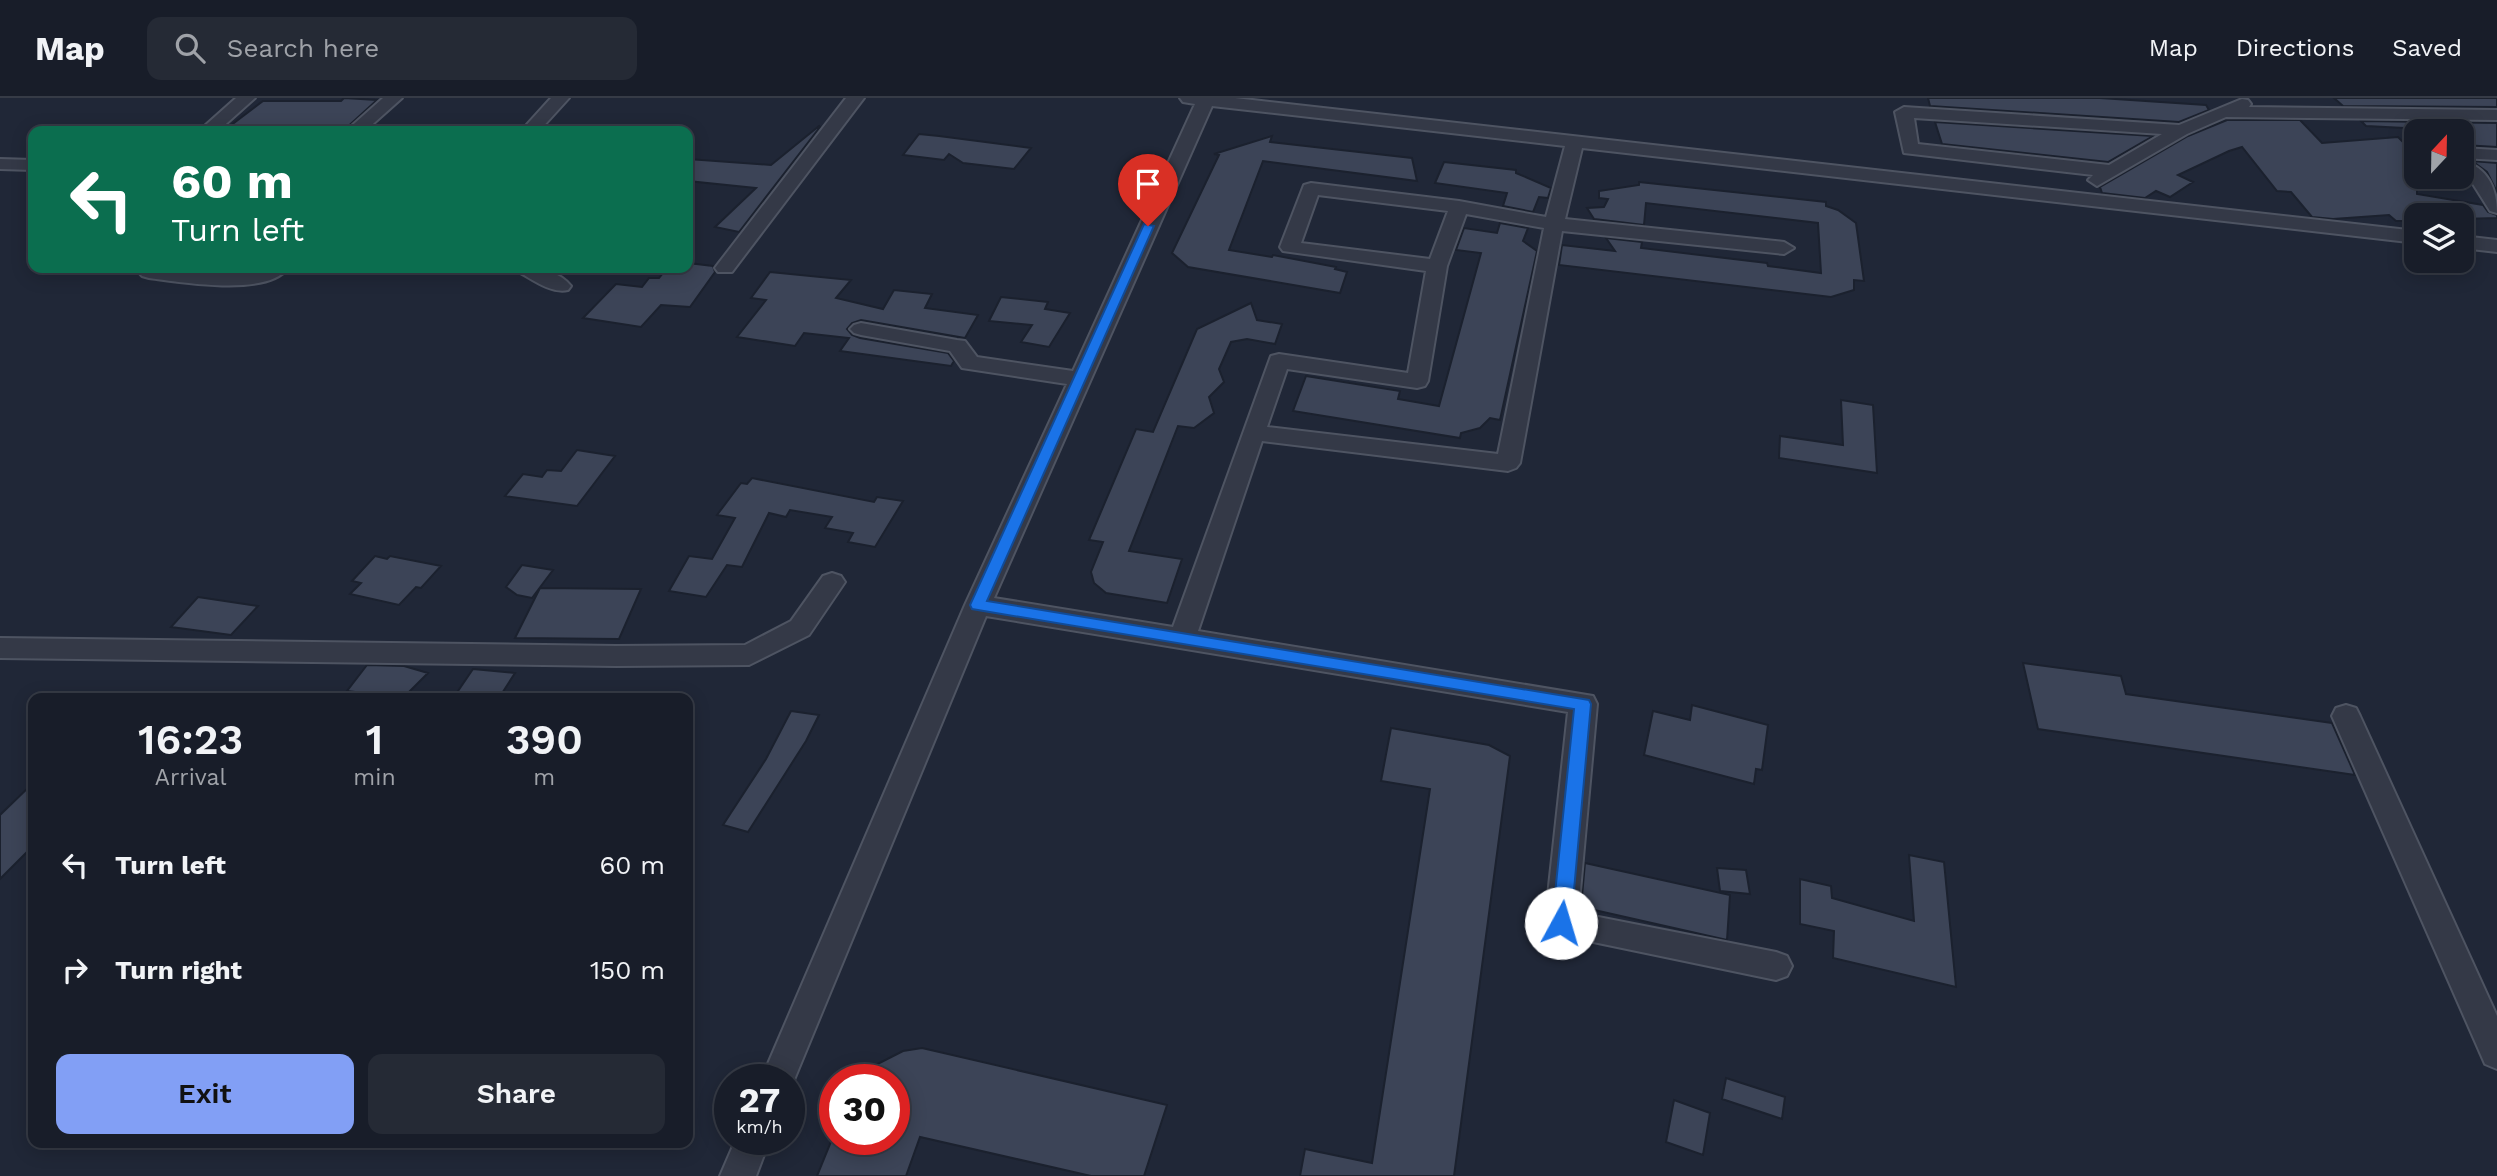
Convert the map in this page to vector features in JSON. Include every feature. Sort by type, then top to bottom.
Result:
[{"type":"street","points":[[214,126],[246,98]]},
{"type":"street","points":[[361,126],[393,98]]},
{"type":"street","points":[[535,126],[560,98]]},
{"type":"street","points":[[724,268],[855,98]]},
{"type":"street","points":[[2067,200],[2181,130],[2253,98]]},
{"type":"street","points":[[785,1064],[978,605],[1080,379],[1197,99],[1244,101],[2067,200],[2404,236]]},
{"type":"street","points":[[2111,171],[1910,149],[1904,112],[2181,130]]},
{"type":"street","points":[[2226,112],[2497,115]]},
{"type":"street","points":[[2404,116],[2407,119]]},
{"type":"street","points":[[1254,433],[1508,463],[1554,224],[1575,142]]},
{"type":"street","points":[[2474,154],[2497,155]]},
{"type":"street","points":[[0,164],[28,165]]},
{"type":"street","points":[[2474,175],[2480,180],[2497,207]]},
{"type":"street","points":[[1437,266],[1290,247],[1311,189],[1459,207],[1554,224],[1784,248]]},
{"type":"street","points":[[1182,639],[1279,361],[1418,381],[1437,266],[1459,207]]},
{"type":"street","points":[[2474,243],[2497,246]]},
{"type":"street","points":[[162,273],[237,279],[263,277],[270,273]]},
{"type":"street","points":[[536,273],[561,286]]},
{"type":"street","points":[[860,329],[957,346],[970,363],[1080,379]]},
{"type":"street","points":[[0,648],[749,656],[800,628],[832,582]]},
{"type":"street","points":[[978,605],[1583,704],[1561,923],[1776,966]]},
{"type":"street","points":[[2346,716],[2497,1053]]},
{"type":"street","points":[[738,1176],[747,1155]]},
{"type":"building","points":[[344,98],[377,100],[348,126],[230,126],[263,101],[341,101]]},
{"type":"building","points":[[1928,98],[2100,98],[2206,105],[2209,110],[2179,122],[1930,106]]},
{"type":"building","points":[[2334,98],[2497,98],[2497,107],[2343,106]]},
{"type":"building","points":[[2227,120],[2300,120],[2322,143],[2398,137],[2404,143],[2404,189],[2417,189],[2417,194],[2471,203],[2404,203],[2404,221],[2396,221],[2389,215],[2333,219],[2312,217],[2291,192],[2277,191],[2242,147],[2178,175],[2193,182],[2170,197],[2156,191],[2145,198],[2102,193],[2100,187],[2188,136]]},
{"type":"building","points":[[2361,121],[2404,122],[2404,128],[2366,126]]},
{"type":"building","points":[[1935,122],[2153,136],[2108,162],[1942,144]]},
{"type":"building","points":[[2474,123],[2497,123],[2497,147],[2474,146]]},
{"type":"building","points":[[820,127],[739,232],[715,227],[756,188],[693,182],[693,159],[771,165]]},
{"type":"building","points":[[919,134],[1031,148],[1014,169],[963,163],[949,154],[944,160],[903,155]]},
{"type":"building","points":[[1272,136],[1270,142],[1412,158],[1417,181],[1263,161],[1229,250],[1336,267],[1335,269],[1347,272],[1340,293],[1188,267],[1172,253],[1219,155],[1214,154]]},
{"type":"building","points":[[2474,161],[2497,163],[2497,192],[2487,172]]},
{"type":"building","points":[[1444,162],[1516,170],[1516,173],[1551,188],[1548,198],[1539,197],[1533,212],[1503,206],[1507,193],[1435,183]]},
{"type":"building","points":[[1639,182],[1826,202],[1826,206],[1838,210],[1856,223],[1864,281],[1854,280],[1854,290],[1831,297],[1559,265],[1562,245],[1615,251],[1606,238],[1642,242],[1641,248],[1767,263],[1768,266],[1821,273],[1818,223],[1646,203],[1644,225],[1594,219],[1587,208],[1604,207],[1608,199],[1599,198],[1599,191],[1639,185]]},
{"type":"building","points":[[2474,204],[2483,205],[2488,212],[2497,215],[2497,218],[2474,219]]},
{"type":"building","points":[[1500,223],[1528,228],[1523,241],[1537,251],[1500,420],[1490,418],[1480,428],[1461,433],[1460,438],[1293,411],[1306,376],[1400,391],[1398,399],[1439,406],[1481,253],[1456,250],[1464,228],[1497,233]]},
{"type":"building","points":[[693,264],[713,266],[715,272],[690,307],[661,305],[641,327],[583,318],[616,284],[642,287],[649,278],[659,278],[663,273],[693,273]]},
{"type":"building","points":[[770,272],[851,280],[836,298],[883,309],[894,290],[932,294],[925,308],[978,315],[965,338],[861,320],[852,323],[847,329],[860,338],[948,353],[954,361],[951,366],[840,351],[849,338],[804,333],[795,346],[737,337],[766,300],[751,298]]},
{"type":"building","points":[[1001,297],[1048,302],[1045,309],[1070,313],[1049,347],[1021,342],[1032,325],[989,321]]},
{"type":"building","points":[[1251,303],[1257,320],[1282,324],[1275,344],[1247,339],[1231,342],[1219,369],[1224,382],[1209,397],[1214,413],[1194,428],[1178,426],[1129,551],[1182,559],[1167,603],[1106,593],[1094,583],[1091,572],[1103,542],[1089,540],[1136,429],[1153,432],[1197,329]]},
{"type":"building","points":[[1841,400],[1873,405],[1877,473],[1779,458],[1780,436],[1843,445]]},
{"type":"building","points":[[577,450],[615,456],[577,506],[505,496],[523,474],[542,477],[547,470],[561,471]]},
{"type":"building","points":[[752,478],[874,502],[877,497],[903,501],[875,547],[848,542],[853,533],[825,528],[832,517],[790,510],[786,517],[769,513],[742,567],[727,565],[706,597],[669,591],[689,556],[712,559],[735,518],[717,515],[741,483],[747,484]]},
{"type":"building","points":[[375,556],[387,559],[390,556],[441,566],[421,588],[416,587],[399,605],[350,594],[361,583],[352,581]]},
{"type":"building","points":[[522,565],[553,570],[532,598],[517,595],[506,587]]},
{"type":"building","points":[[540,588],[641,589],[619,639],[515,638]]},
{"type":"building","points":[[198,597],[258,606],[231,635],[171,627]]},
{"type":"building","points":[[2023,663],[2121,676],[2126,694],[2332,723],[2355,775],[2038,729]]},
{"type":"building","points":[[367,665],[404,666],[428,673],[408,693],[347,691]]},
{"type":"building","points":[[473,669],[515,673],[502,693],[457,693]]},
{"type":"building","points":[[1692,705],[1768,725],[1762,770],[1756,769],[1754,784],[1644,755],[1653,711],[1690,720]]},
{"type":"building","points":[[791,711],[819,715],[806,741],[748,832],[723,825],[766,759]]},
{"type":"building","points":[[1391,728],[1489,745],[1510,756],[1454,1176],[1300,1176],[1305,1149],[1372,1163],[1430,789],[1381,781]]},
{"type":"building","points":[[28,788],[28,851],[0,879],[0,815]]},
{"type":"building","points":[[1909,855],[1944,862],[1956,987],[1833,958],[1834,931],[1800,924],[1800,879],[1831,886],[1832,898],[1914,921]]},
{"type":"building","points":[[1585,863],[1730,895],[1727,940],[1581,907]]},
{"type":"building","points":[[1717,868],[1746,870],[1750,894],[1720,891]]},
{"type":"building","points":[[922,1048],[1167,1105],[1144,1176],[1091,1176],[920,1137],[906,1176],[817,1176],[826,1155],[910,1155],[910,1064],[877,1064],[903,1051]]},
{"type":"building","points":[[1726,1078],[1785,1097],[1782,1119],[1722,1099]]},
{"type":"building","points":[[1674,1100],[1710,1113],[1703,1155],[1666,1142]]},
{"type":"route","points":[[1148,226],[978,605],[1583,704],[1561,923]]}]
